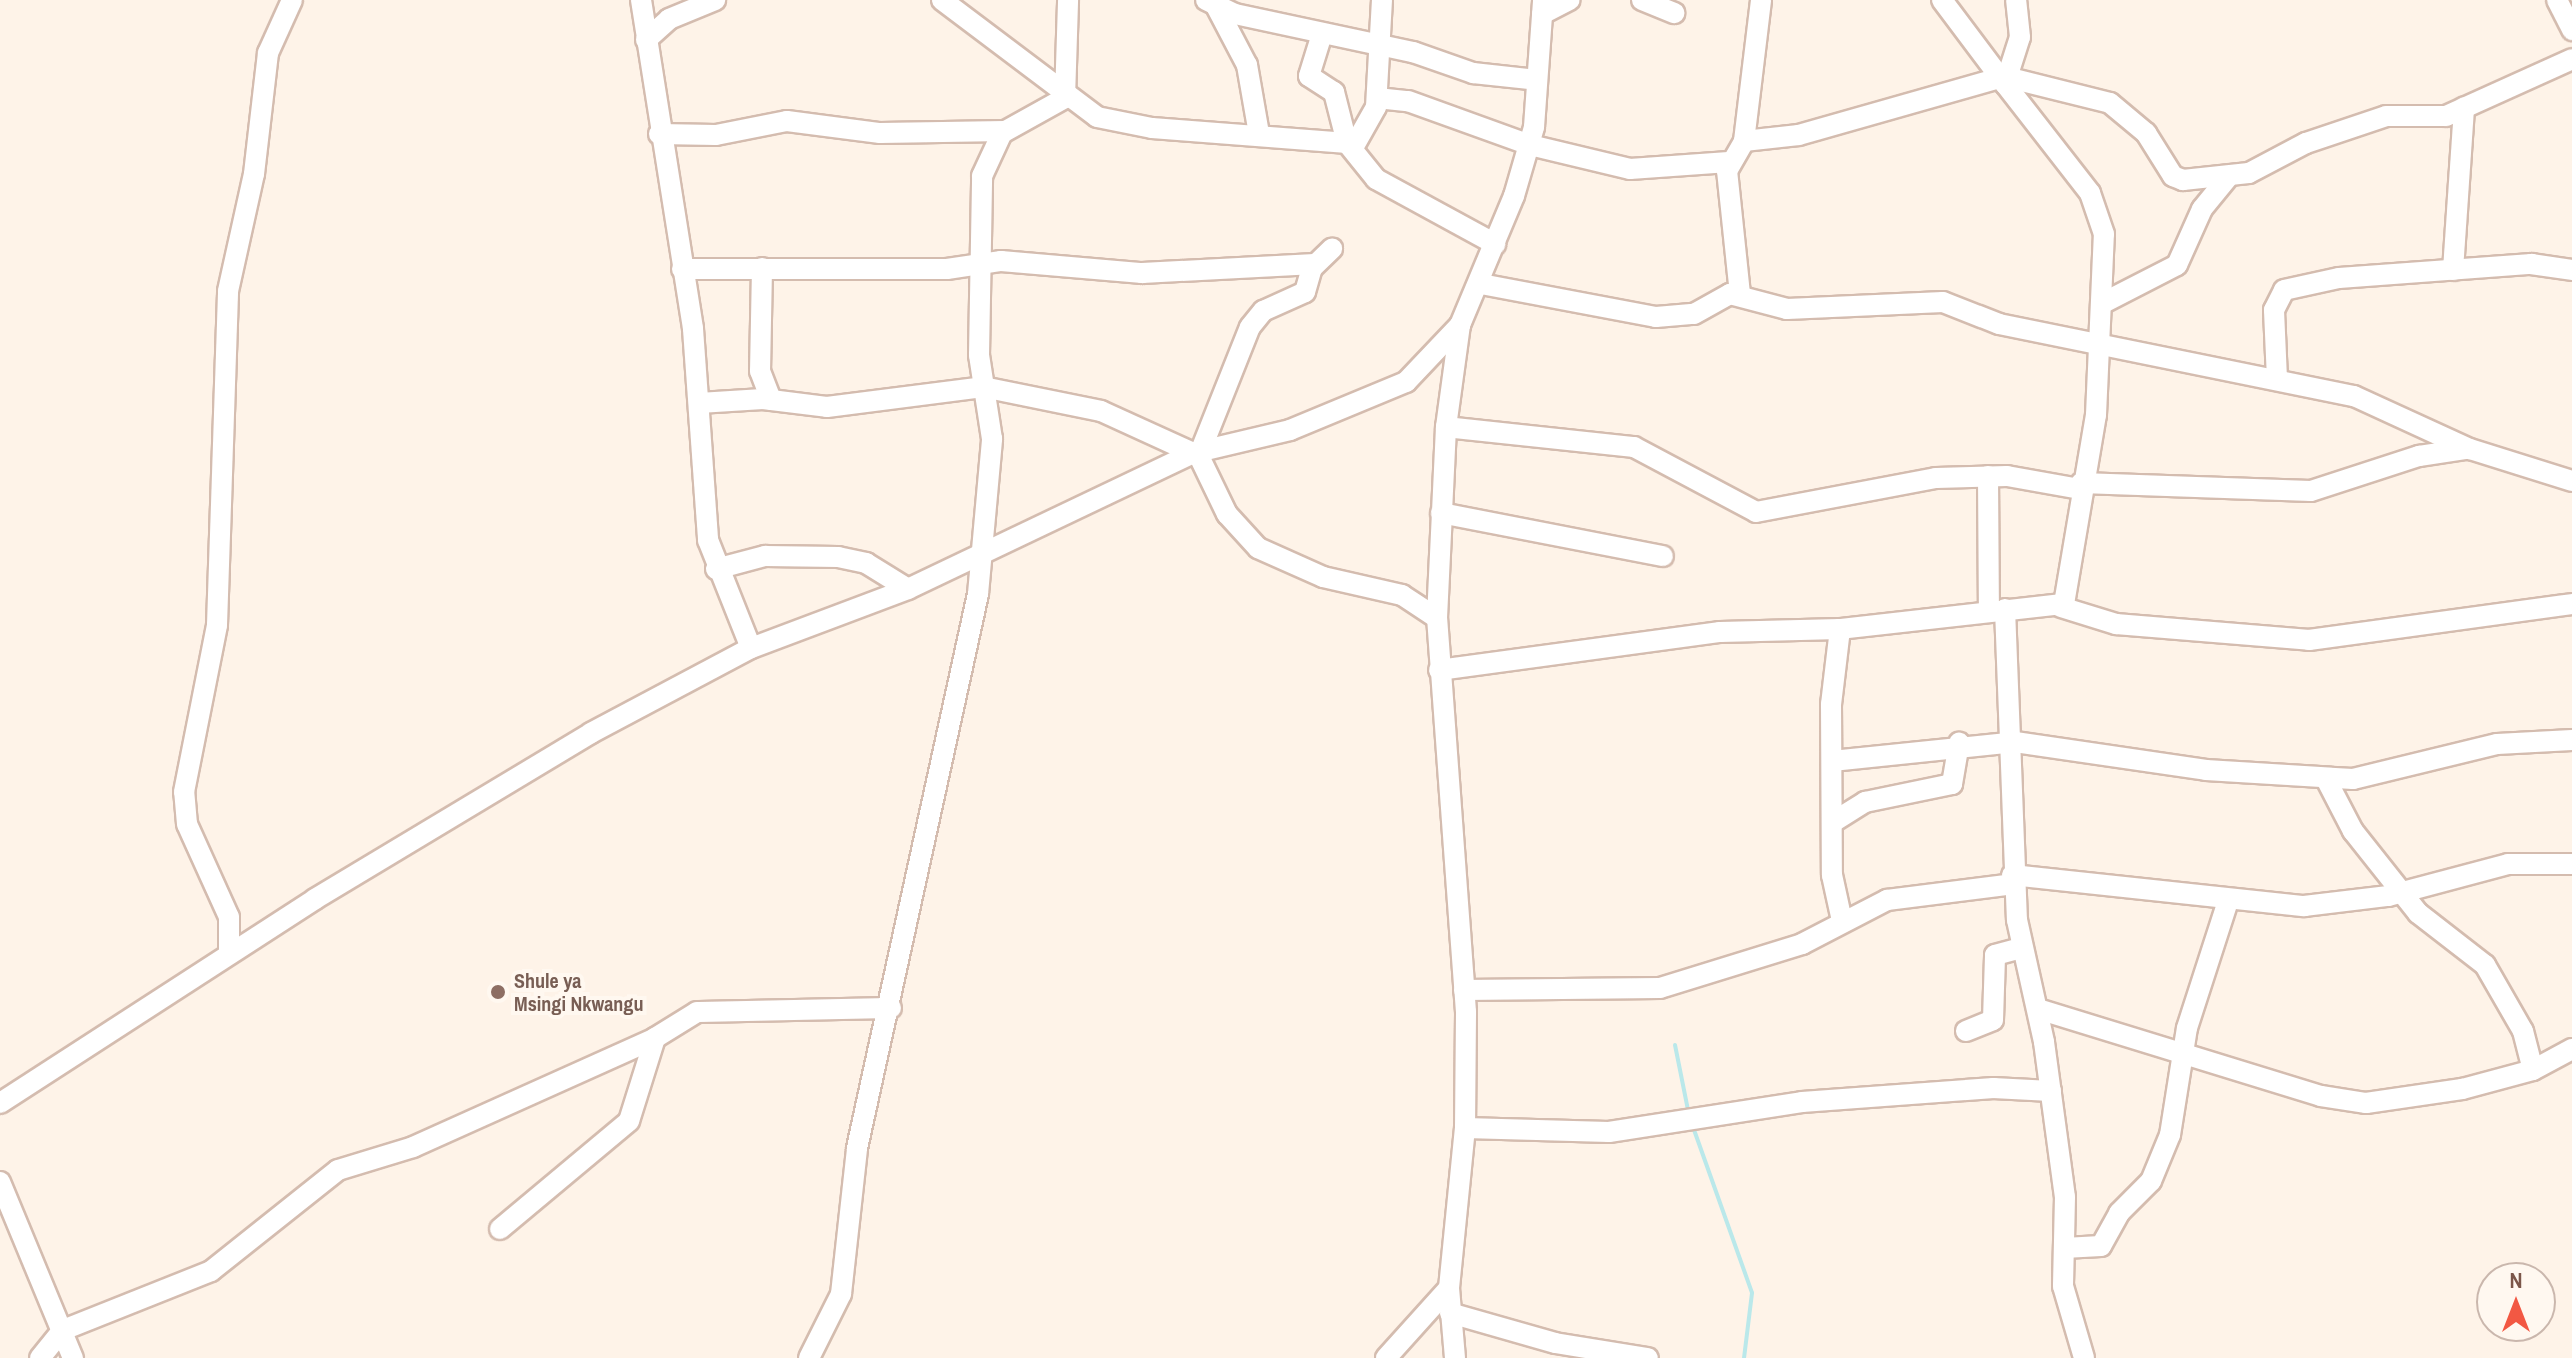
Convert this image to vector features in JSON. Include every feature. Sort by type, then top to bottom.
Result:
[{"type":"street","points":[[229,952],[229,917],[187,824],[184,792],[217,625],[228,291],[256,165],[268,53],[292,0]]},
{"type":"street","points":[[641,0],[682,269],[716,569],[751,648]]},
{"type":"street","points":[[646,40],[669,19],[715,0]]},
{"type":"street","points":[[942,0],[1065,98],[1124,125],[1259,134],[1350,145]]},
{"type":"street","points":[[1065,98],[1068,0]]},
{"type":"street","points":[[1350,145],[1377,98],[1376,44],[1382,0]]},
{"type":"street","points":[[0,1103],[229,952],[591,733],[751,648],[908,589],[1197,452],[1290,430],[1386,396],[1460,325],[1481,284],[1530,145],[1542,7],[1570,0]]},
{"type":"street","points":[[1642,0],[1674,13]]},
{"type":"street","points":[[1740,294],[1729,162],[1744,141],[1761,0]]},
{"type":"street","points":[[1942,0],[2098,206],[2103,303],[2096,415],[2061,607]]},
{"type":"street","points":[[2003,80],[2020,37],[2016,0]]},
{"type":"street","points":[[2557,0],[2572,30]]},
{"type":"street","points":[[1211,3],[1247,65],[1259,134]]},
{"type":"street","points":[[1211,3],[1497,78],[1537,80]]},
{"type":"street","points":[[1322,34],[1309,76],[1334,92],[1350,145],[1376,179],[1495,244]]},
{"type":"street","points":[[1744,141],[1812,132],[2003,80],[2110,103],[2146,133],[2177,179],[2229,176],[2386,116],[2446,116],[2572,59]]},
{"type":"street","points":[[659,134],[702,136],[787,121],[868,133],[1005,131],[1065,98]]},
{"type":"street","points":[[1377,98],[1424,106],[1530,145],[1647,171],[1729,162]]},
{"type":"street","points":[[2453,270],[2464,107]]},
{"type":"street","points":[[809,1358],[841,1294],[857,1148],[891,1008],[981,552],[992,439],[983,387],[980,263],[982,176],[1005,131]]},
{"type":"street","points":[[2103,303],[2177,265],[2202,209],[2229,176]]},
{"type":"street","points":[[1197,452],[1250,327],[1263,311],[1305,292],[1315,264],[1332,249]]},
{"type":"street","points":[[682,269],[980,263],[1142,273],[1315,264]]},
{"type":"street","points":[[2277,379],[2274,310],[2284,290],[2339,278],[2453,270],[2544,264],[2572,270]]},
{"type":"street","points":[[762,268],[760,371],[771,400]]},
{"type":"street","points":[[1481,284],[1656,317],[1694,314],[1740,294],[1787,309],[1927,300],[1999,324],[2277,379],[2372,402],[2470,449],[2572,481]]},
{"type":"street","points":[[1455,1358],[1449,1288],[1465,1128],[1464,990],[1437,618],[1446,427],[1460,325]]},
{"type":"street","points":[[699,403],[771,400],[827,407],[983,387],[1101,411],[1197,452],[1227,514],[1258,548],[1323,577],[1402,595],[1437,618]]},
{"type":"street","points":[[1446,427],[1634,447],[1756,512],[1917,480],[1988,476],[2081,486],[2311,491],[2441,450],[2470,449]]},
{"type":"street","points":[[1988,476],[1983,575],[1997,609],[2015,742],[2013,879],[2021,948],[2038,1009],[2051,1091],[2066,1302],[2084,1358]]},
{"type":"street","points":[[1441,513],[1663,556]]},
{"type":"street","points":[[716,569],[765,556],[838,557],[866,563],[908,589]]},
{"type":"street","points":[[1439,670],[1720,632],[1840,629],[1997,609],[2061,607],[2107,623],[2309,640],[2572,604]]},
{"type":"street","points":[[1840,629],[1832,761],[1833,889],[1842,921]]},
{"type":"street","points":[[1832,761],[1959,743],[2015,742],[2326,779],[2369,776],[2522,739],[2572,740]]},
{"type":"street","points":[[1833,822],[1865,802],[1952,784],[1959,743]]},
{"type":"street","points":[[2326,779],[2353,831],[2403,891],[2433,926],[2485,965],[2523,1031],[2533,1070]]},
{"type":"street","points":[[1464,990],[1660,988],[1802,944],[1842,921],[1927,890],[2013,879],[2228,901],[2329,905],[2403,891],[2508,864],[2572,864]]},
{"type":"street","points":[[2064,1248],[2098,1248],[2119,1213],[2151,1181],[2170,1135],[2182,1052],[2228,901]]},
{"type":"street","points":[[1966,1031],[1993,1020],[1995,955],[2021,948]]},
{"type":"street","points":[[40,1358],[63,1330],[211,1271],[338,1170],[413,1147],[655,1038],[708,1008],[891,1008]]},
{"type":"street","points":[[2038,1009],[2366,1103],[2430,1097],[2533,1070],[2572,1049]]},
{"type":"street","points":[[500,1229],[629,1121],[655,1038]]},
{"type":"street","points":[[1465,1128],[1543,1134],[1673,1125],[1802,1102],[1967,1089],[2051,1091]]},
{"type":"street","points":[[0,1182],[73,1358]]},
{"type":"street","points":[[1386,1358],[1449,1288]]},
{"type":"street","points":[[1450,1313],[1555,1343],[1648,1358]]},
{"type":"waterway","points":[[1675,1045],[1689,1115]]},
{"type":"waterway","points":[[1693,1127],[1752,1293],[1744,1358]]},
{"type":"place","name":"Shule ya Msingi Nkwangu","points":[[498,992]]}]
